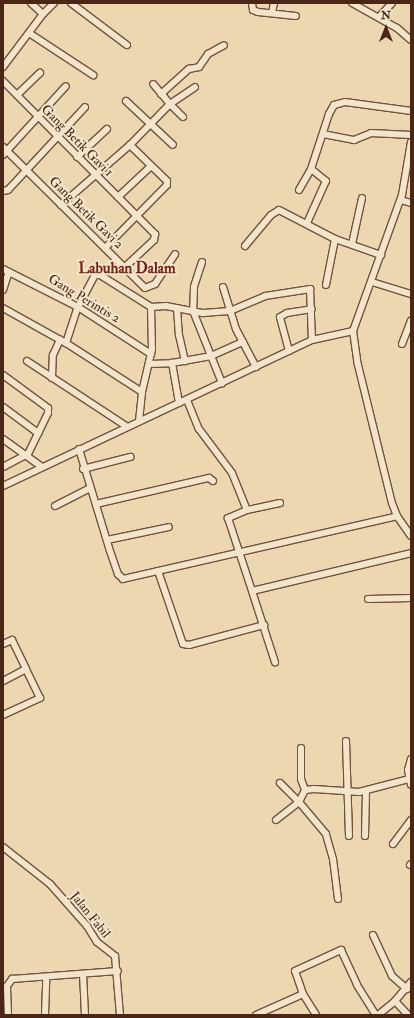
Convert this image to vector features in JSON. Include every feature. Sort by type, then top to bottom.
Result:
[{"type":"street","points":[[31,3],[43,14]]},
{"type":"street","points":[[3,67],[43,14],[54,3]]},
{"type":"street","points":[[71,3],[127,46]]},
{"type":"street","points":[[252,3],[253,10],[296,16]]},
{"type":"street","points":[[272,12],[274,3]]},
{"type":"street","points":[[352,3],[379,17],[411,40]]},
{"type":"street","points":[[379,17],[392,3]]},
{"type":"street","points":[[28,33],[93,75]]},
{"type":"street","points":[[162,94],[189,69],[199,67],[208,54],[224,45]]},
{"type":"street","points":[[17,95],[40,73]]},
{"type":"street","name":"Gang Betik Gavi 1","points":[[3,81],[155,234],[155,239],[125,266]]},
{"type":"street","points":[[153,84],[183,117]]},
{"type":"street","points":[[4,151],[66,86]]},
{"type":"street","points":[[61,205],[130,145],[170,104],[195,86]]},
{"type":"street","points":[[126,101],[173,145]]},
{"type":"street","points":[[299,190],[311,169],[329,114],[338,104],[354,103],[411,111]]},
{"type":"street","points":[[3,191],[8,190],[85,107]]},
{"type":"street","points":[[77,157],[107,129]]},
{"type":"street","points":[[323,134],[354,140],[371,133],[411,135]]},
{"type":"street","points":[[411,142],[400,200],[372,282],[353,331],[359,372],[397,516],[411,536]]},
{"type":"street","points":[[105,248],[167,185],[166,181],[130,145]]},
{"type":"street","name":"Gang Betik Gavi 2","points":[[4,151],[26,170],[125,266],[145,288],[155,284],[175,254]]},
{"type":"street","points":[[118,197],[151,166]]},
{"type":"street","points":[[307,223],[326,181],[311,169]]},
{"type":"street","points":[[352,244],[362,198]]},
{"type":"street","points":[[400,200],[411,203]]},
{"type":"street","points":[[245,246],[277,210],[307,223],[335,239],[381,255]]},
{"type":"street","points":[[326,285],[335,239]]},
{"type":"street","points":[[202,262],[194,287],[193,311],[222,383]]},
{"type":"street","points":[[3,290],[6,270]]},
{"type":"street","name":"Gang Perintis 2","points":[[6,270],[78,307],[151,354]]},
{"type":"street","points":[[66,343],[78,307],[96,275],[100,275],[151,307],[177,308],[203,313],[230,311],[265,296],[310,289],[312,309],[312,340]]},
{"type":"street","points":[[372,282],[411,294]]},
{"type":"street","points":[[223,287],[230,311],[243,342],[256,367]]},
{"type":"street","points":[[138,421],[142,392],[151,354],[153,336],[151,307]]},
{"type":"street","points":[[3,308],[66,343],[142,392]]},
{"type":"street","points":[[177,308],[179,335],[185,361]]},
{"type":"street","points":[[289,351],[280,317],[287,313],[312,309]]},
{"type":"street","points":[[402,344],[411,321]]},
{"type":"street","points":[[3,486],[126,426],[187,400],[312,340],[353,331]]},
{"type":"street","points":[[52,378],[53,355],[60,340]]},
{"type":"street","points":[[149,364],[172,364],[211,356],[243,342]]},
{"type":"street","points":[[27,361],[126,426]]},
{"type":"street","points":[[172,364],[179,403]]},
{"type":"street","points":[[3,375],[48,408],[38,433],[26,455],[3,467]]},
{"type":"street","points":[[187,400],[199,429],[232,473],[247,510]]},
{"type":"street","points":[[3,407],[38,433]]},
{"type":"street","points":[[3,439],[42,467]]},
{"type":"street","points":[[78,449],[83,469],[96,504],[118,574],[123,579],[397,516]]},
{"type":"street","points":[[83,469],[130,457]]},
{"type":"street","points":[[96,504],[209,478],[214,481]]},
{"type":"street","points":[[55,506],[90,488]]},
{"type":"street","points":[[275,662],[228,518],[247,510],[280,503]]},
{"type":"street","points":[[107,540],[169,527]]},
{"type":"street","points":[[252,591],[411,553]]},
{"type":"street","points":[[158,571],[182,642],[186,645],[264,626]]},
{"type":"street","points":[[368,599],[411,598]]},
{"type":"street","points":[[3,644],[12,640],[40,698],[3,715]]},
{"type":"street","points":[[3,680],[26,669]]},
{"type":"street","points":[[346,741],[349,792],[349,836]]},
{"type":"street","points":[[301,748],[301,779],[306,790]]},
{"type":"street","points":[[306,790],[349,792],[366,791],[410,782],[411,759]]},
{"type":"street","points":[[280,783],[299,802],[326,834],[333,859],[338,899]]},
{"type":"street","points":[[276,820],[299,802],[306,790]]},
{"type":"street","points":[[365,836],[366,791]]},
{"type":"street","points":[[393,844],[411,820]]},
{"type":"street","name":"Jalan Fabil","points":[[3,847],[50,884],[87,926],[97,942],[115,956],[118,971],[120,1015]]},
{"type":"street","points":[[373,935],[392,976],[407,989]]},
{"type":"street","points":[[316,1015],[303,994],[295,971],[341,950],[357,985],[377,1015],[395,1001],[407,989],[411,982]]},
{"type":"street","points":[[8,1015],[9,981],[46,976],[118,971]]},
{"type":"street","points":[[83,974],[85,1015]]},
{"type":"street","points":[[45,1015],[46,976]]},
{"type":"street","points":[[257,1015],[303,994]]},
{"type":"street","points":[[395,1001],[408,1015]]},
{"type":"district","name":"Labuhan Dalam","points":[[127,269]]}]
